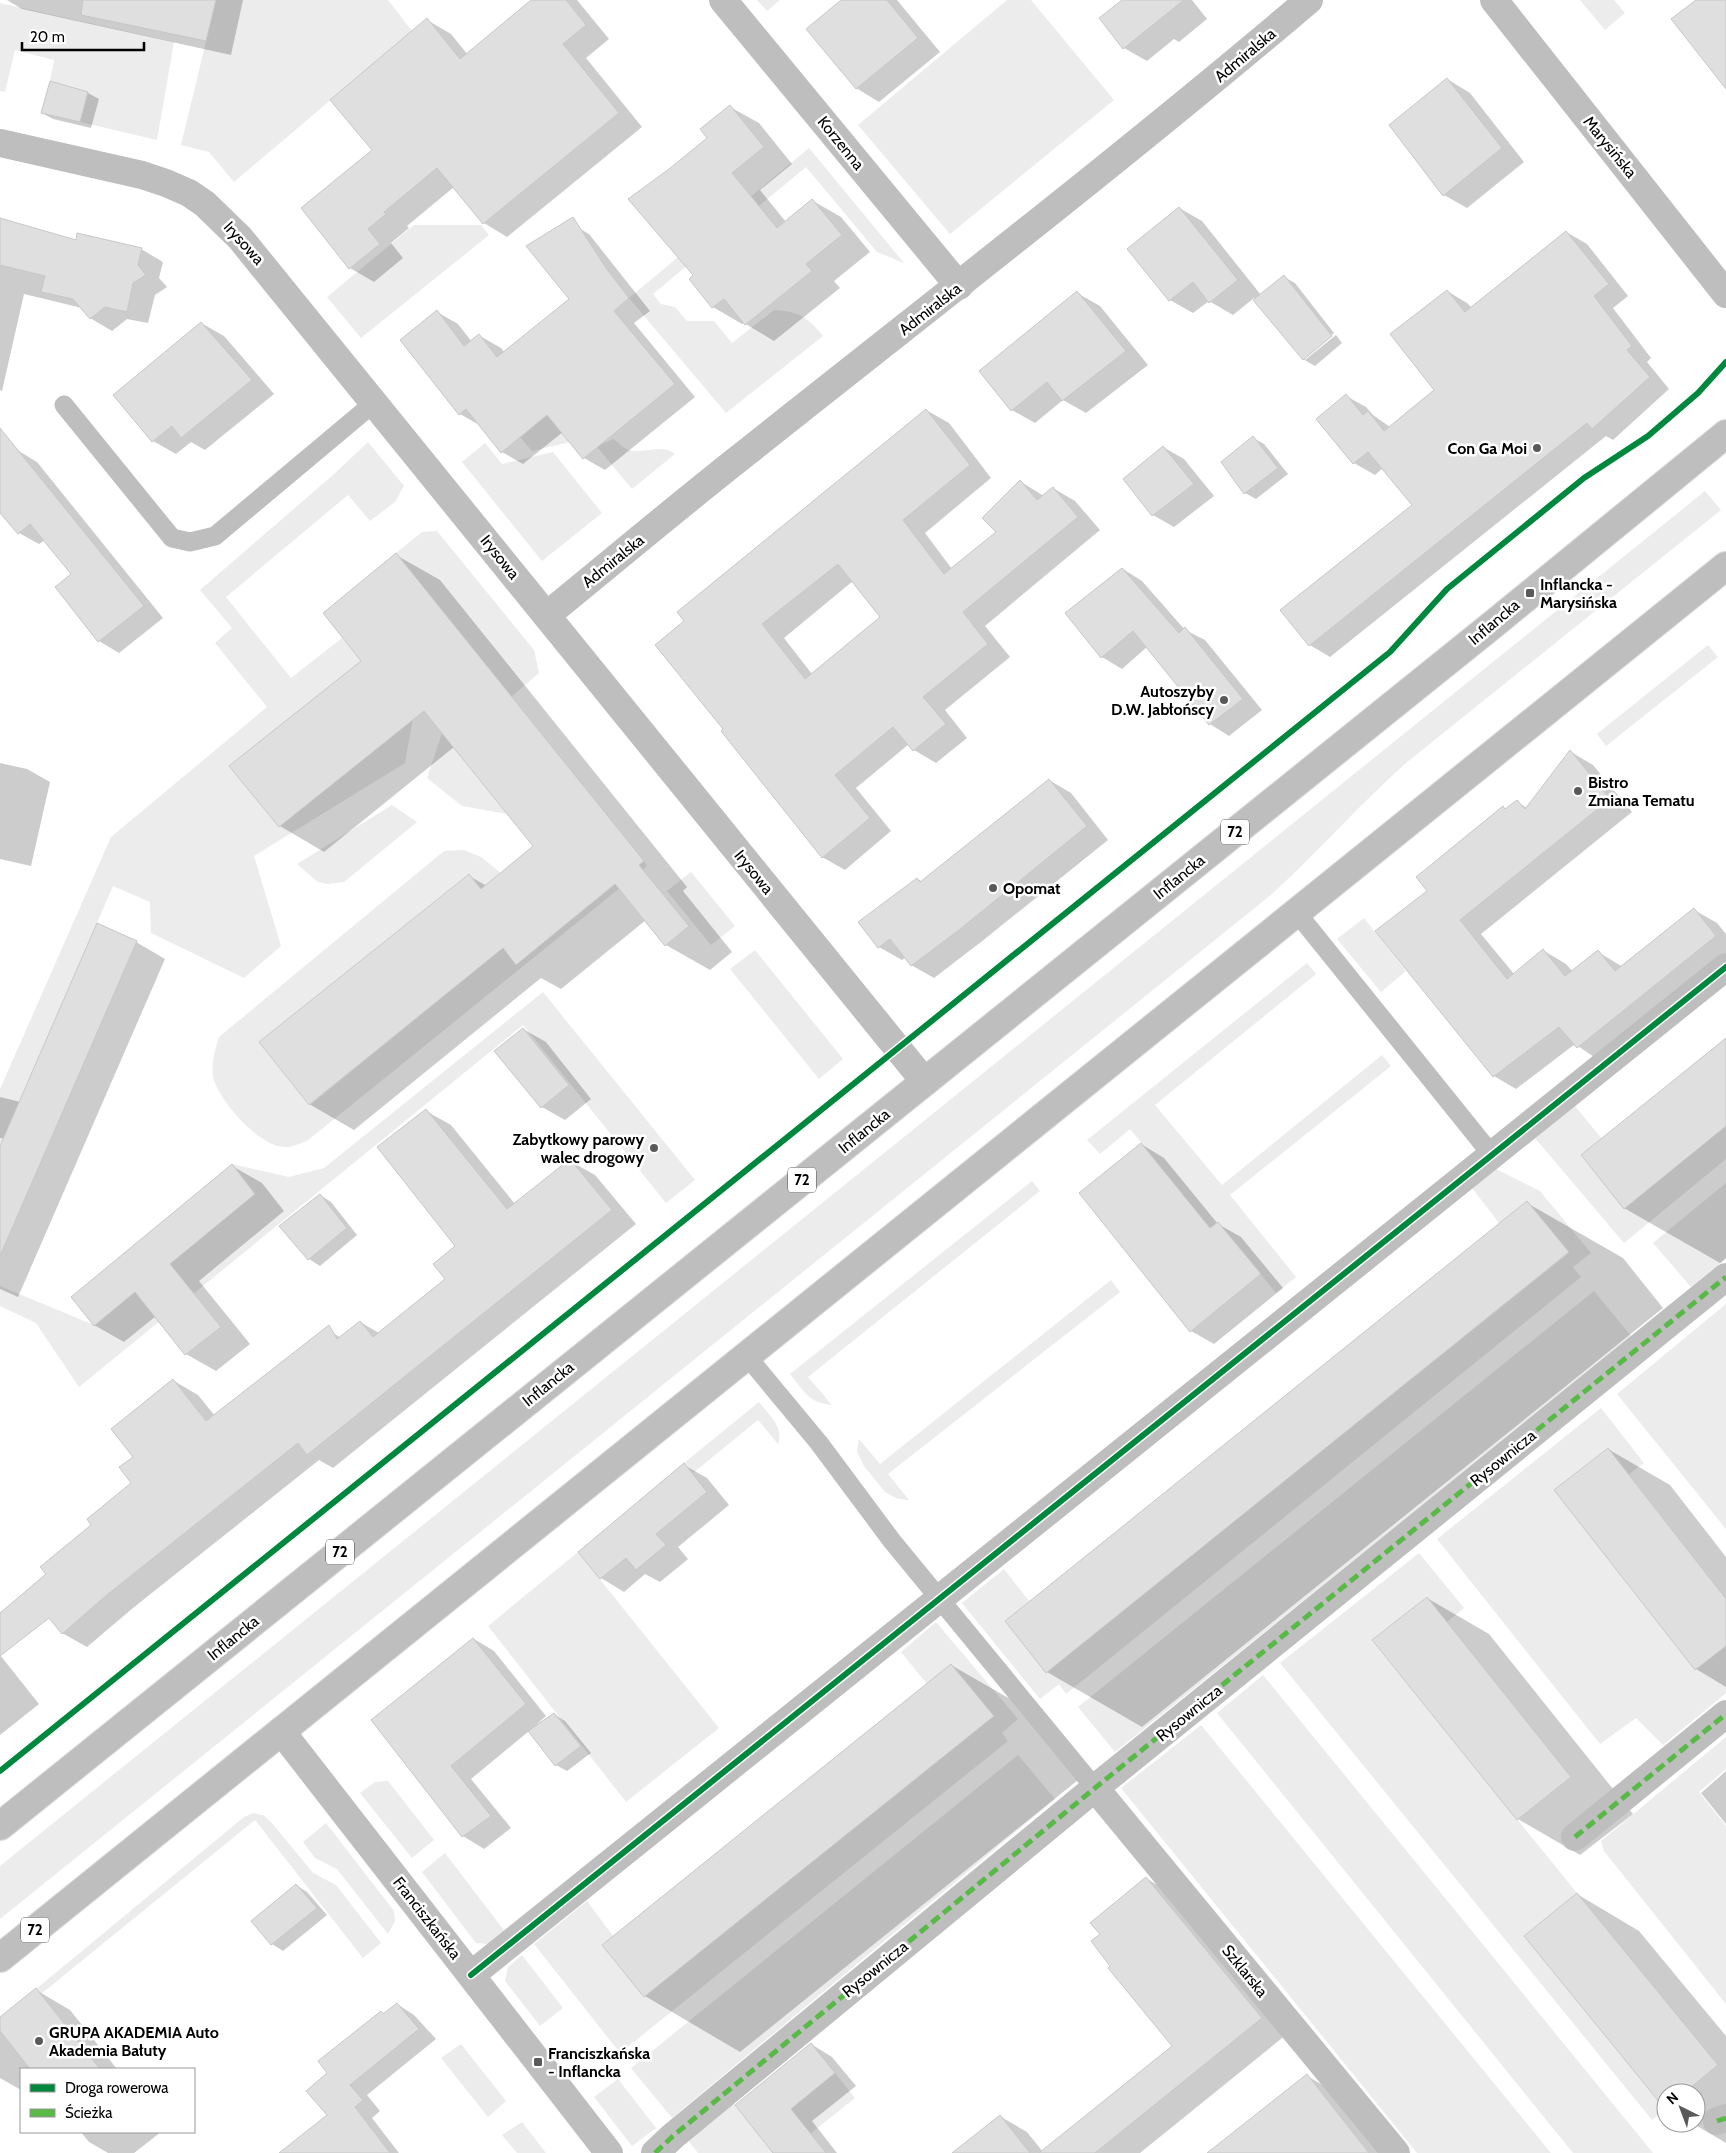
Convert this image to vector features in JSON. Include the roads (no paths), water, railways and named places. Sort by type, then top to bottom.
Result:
[{"type":"street","name":"Korzenna","points":[[723,0],[959,286]]},
{"type":"street","name":"Admiralska","points":[[547,615],[740,458],[959,286],[1198,94],[1310,0]]},
{"type":"street","name":"Marysińska","points":[[1494,0],[1726,294]]},
{"type":"street","name":"Irysowa","points":[[0,143],[142,175],[166,183],[197,199],[221,218],[250,248],[925,1082]]},
{"type":"street","name":"Inflancka","points":[[0,1826],[925,1082],[1726,434]]},
{"type":"street","name":"72","points":[[0,1958],[1726,566]]},
{"type":"street","points":[[471,1975],[1726,967]]},
{"type":"street","name":"Rysownicza","points":[[655,2153],[680,2130],[1095,1788],[1726,1277]]},
{"type":"street","points":[[1575,1837],[1726,1714]]},
{"type":"street","name":"Franciszkańska","points":[[281,1731],[609,2153]]},
{"type":"street","name":"Szklarska","points":[[1095,1788],[1396,2153]]},
{"type":"lane","points":[[64,405],[172,538],[190,542],[215,536],[375,402]]},
{"type":"lane","points":[[1297,913],[1492,1155]]},
{"type":"lane","points":[[746,1355],[819,1443],[892,1541],[1095,1788]]},
{"type":"place","name":"Con Ga Moi","points":[[1537,448]]},
{"type":"place","name":"Inflancka - Marysińska","points":[[1530,593]]},
{"type":"place","name":"Autoszyby D.W. Jabłońscy","points":[[1224,700]]},
{"type":"place","name":"Bistro Zmiana Tematu","points":[[1578,791]]},
{"type":"place","name":"Opomat","points":[[993,888]]},
{"type":"place","name":"Zabytkowy parowy walec drogowy","points":[[654,1148]]},
{"type":"place","name":"GRUPA AKADEMIA Auto Akademia Bałuty","points":[[39,2041]]},
{"type":"place","name":"Franciszkańska - Inflancka","points":[[538,2062]]}]
